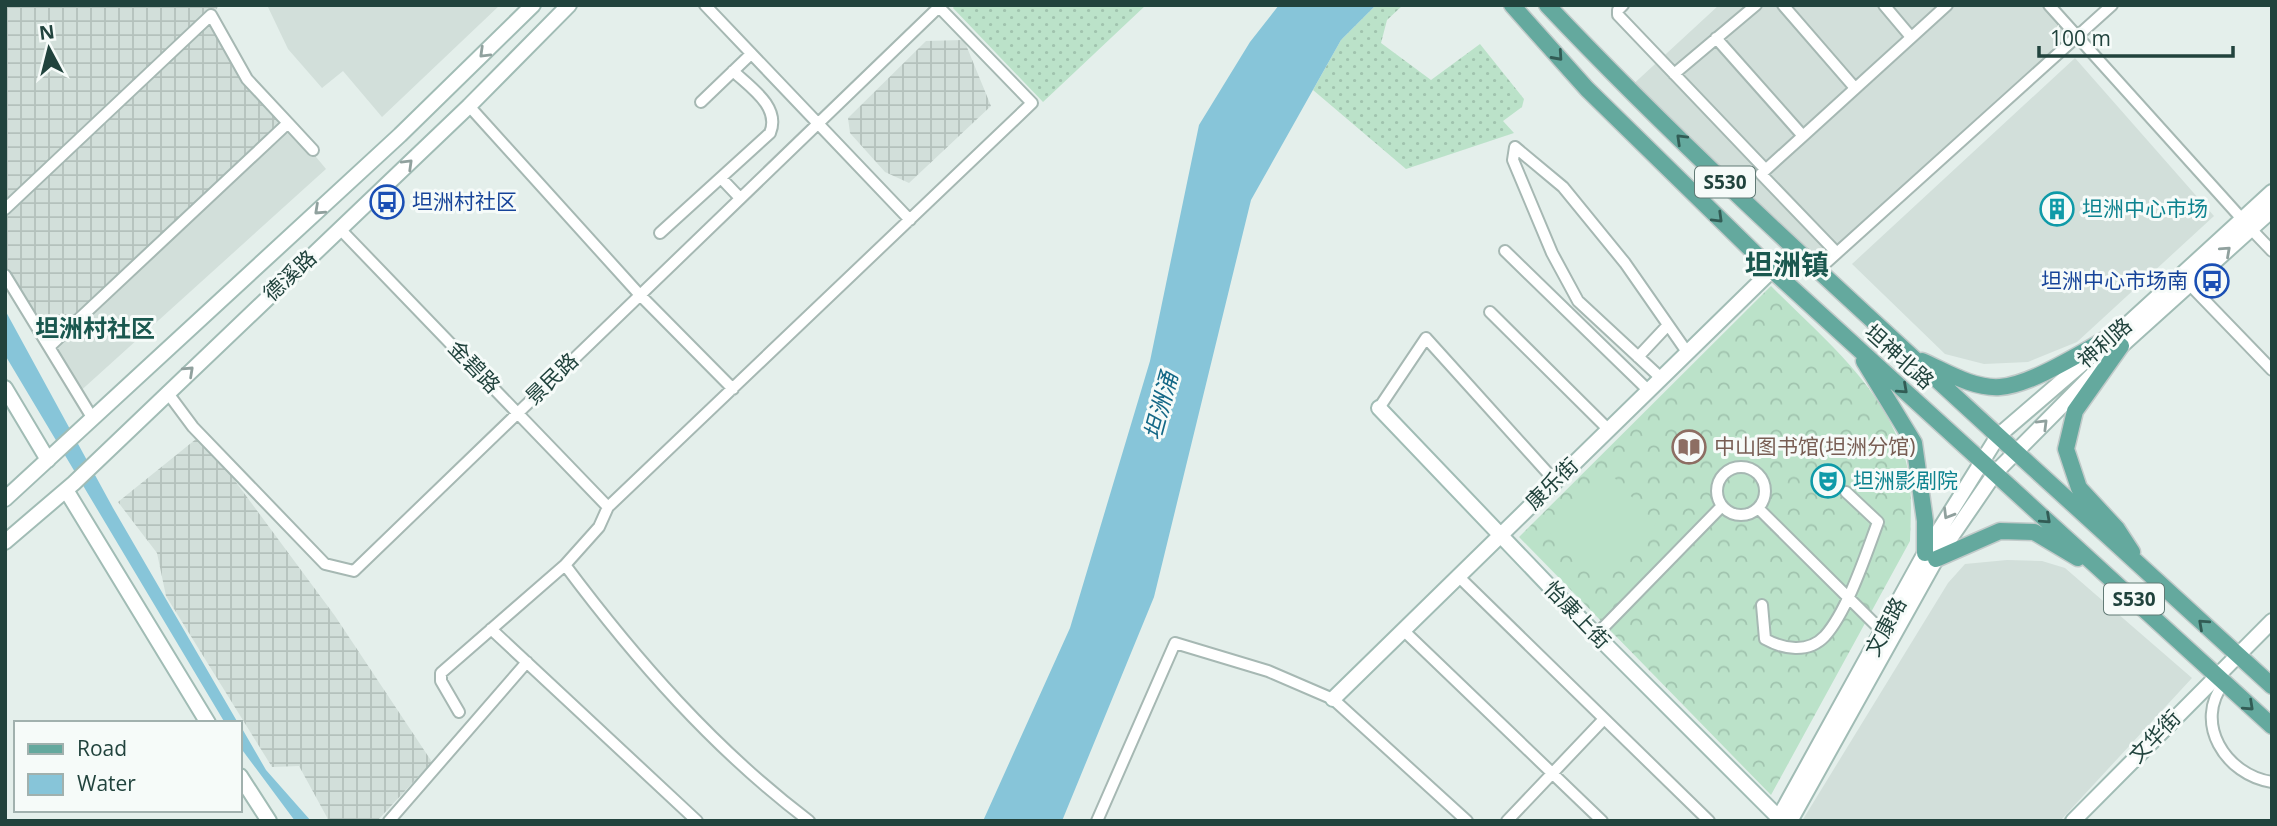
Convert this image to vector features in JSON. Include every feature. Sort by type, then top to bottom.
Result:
[{"type":"main road","name":"坦神北路","points":[[1512,5],[1587,89],[1772,270],[2272,726]]},
{"type":"main road","name":"坦神北路","points":[[1547,5],[1615,77],[1908,355],[2272,686]]},
{"type":"main road","points":[[1908,355],[1968,381],[2000,387],[2043,373],[2120,339]]},
{"type":"main road","points":[[2120,339],[2075,411],[2066,449],[2079,488],[2117,529],[2145,572]]},
{"type":"main road","points":[[1851,342],[1914,443],[1931,556],[2000,531],[2034,532],[2107,575]]},
{"type":"street","name":"德溪路","points":[[5,499],[400,135],[533,5]]},
{"type":"street","name":"德溪路","points":[[5,542],[70,487],[469,106],[569,5]]},
{"type":"street","points":[[705,5],[910,220]]},
{"type":"street","points":[[1623,5],[1618,10],[1618,15],[1765,169]]},
{"type":"street","points":[[1674,74],[1756,5]]},
{"type":"street","points":[[1783,5],[1855,88]]},
{"type":"street","points":[[1884,5],[1911,37]]},
{"type":"street","points":[[1837,253],[1761,174],[1947,5]]},
{"type":"street","points":[[2049,5],[2272,251]]},
{"type":"street","points":[[1818,270],[2112,5]]},
{"type":"street","points":[[459,712],[440,681],[441,673],[565,565],[599,527],[608,507],[1032,103],[939,6]]},
{"type":"street","name":"景民路","points":[[167,392],[193,427],[326,564],[354,571],[939,6]]},
{"type":"street","points":[[5,209],[211,15],[247,79],[313,150]]},
{"type":"street","points":[[1716,38],[1804,136]]},
{"type":"street","points":[[701,102],[751,54]]},
{"type":"street","points":[[660,233],[770,133],[773,126],[770,108],[733,71]]},
{"type":"street","points":[[469,106],[639,294],[733,389]]},
{"type":"street","points":[[49,347],[288,123]]},
{"type":"street","points":[[1661,378],[1578,301],[1552,253],[1513,160],[1516,147],[1563,187],[1625,263],[1688,352]]},
{"type":"street","points":[[721,178],[740,198]]},
{"type":"street","name":"神利路","points":[[1998,436],[2120,339],[2246,224],[2272,192]]},
{"type":"street","points":[[1782,820],[1931,556],[1995,472],[2120,339],[2189,285],[2246,224],[2272,210]]},
{"type":"street","name":"金碧路","points":[[340,229],[608,507]]},
{"type":"street","points":[[1505,251],[1648,390]]},
{"type":"street","name":"康乐街","points":[[1333,699],[1772,270]]},
{"type":"street","points":[[5,275],[49,347],[89,422]]},
{"type":"street","points":[[2189,285],[2272,370]]},
{"type":"street","points":[[1490,312],[1608,429]]},
{"type":"street","points":[[1638,357],[1668,325]]},
{"type":"street","points":[[1379,408],[1426,338],[1555,481]]},
{"type":"street","points":[[5,388],[51,457]]},
{"type":"street","name":"怡康上街","points":[[1379,408],[1596,635],[1782,820]]},
{"type":"street","name":"文康路","points":[[1782,820],[1884,633],[1931,556],[1981,460],[1998,436]]},
{"type":"street","points":[[1747,467],[1763,477],[1765,495],[1759,509],[1748,514],[1735,514],[1720,508],[1717,494],[1719,478],[1730,469],[1747,467]]},
{"type":"street","points":[[70,487],[207,721]]},
{"type":"street","points":[[1762,605],[1761,622],[1765,639],[1782,648],[1802,648],[1824,637],[1848,597],[1878,522],[1846,492]]},
{"type":"street","points":[[1596,635],[1720,508]]},
{"type":"street","points":[[1759,509],[1884,633]]},
{"type":"street","points":[[565,565],[618,637],[681,708],[809,821]]},
{"type":"street","points":[[1458,576],[1709,821]]},
{"type":"street","name":"文华街","points":[[2073,821],[2220,679],[2236,654],[2272,621]]},
{"type":"street","points":[[491,629],[697,821]]},
{"type":"street","points":[[1403,630],[1602,821]]},
{"type":"street","points":[[1097,821],[1175,643],[1268,671],[1333,699],[1466,821]]},
{"type":"street","points":[[389,821],[527,662]]},
{"type":"street","points":[[2220,679],[2211,708],[2213,736],[2244,770],[2258,780],[2272,782]]},
{"type":"street","points":[[1507,821],[1604,719]]},
{"type":"street","points":[[242,779],[269,821]]},
{"type":"shaded area","points":[[5,5],[219,5],[212,16],[230,52],[288,123],[49,347],[5,275]]},
{"type":"shaded area","points":[[267,5],[500,5],[382,117],[343,71],[322,88],[288,49]]},
{"type":"shaded area","points":[[1719,5],[2049,5],[2078,37],[1818,270],[1628,89]]},
{"type":"shaded area","points":[[964,40],[991,106],[909,183],[885,172],[850,133],[848,118],[926,41]]},
{"type":"shaded area","points":[[2075,58],[2214,216],[2077,342],[2028,362],[1984,364],[1945,354],[1852,264]]},
{"type":"shaded area","points":[[288,123],[326,169],[76,395],[49,347]]},
{"type":"shaded area","points":[[201,435],[335,616],[432,762],[377,821],[329,821],[299,766],[272,767],[166,596],[157,553],[118,502]]},
{"type":"shaded area","points":[[2007,560],[2042,561],[2065,568],[2192,678],[2060,821],[1802,821],[1948,583],[1965,564]]},
{"type":"green space","points":[[955,5],[1146,5],[1043,102],[953,8]]},
{"type":"green space","points":[[1376,5],[1403,5],[1387,20],[1381,43],[1431,80],[1480,44],[1524,99],[1522,107],[1503,121],[1514,133],[1406,169],[1313,90],[1341,40]]},
{"type":"green space","points":[[1771,286],[1848,363],[1881,406],[1904,455],[1909,476],[1911,508],[1910,541],[1771,795],[1519,537]]},
{"type":"green space","points":[[1612,475],[1656,524],[1598,583],[1550,533]]},
{"type":"water","name":"坦洲涌","points":[[1279,5],[1376,5],[1341,40],[1251,200],[1154,597],[1062,821],[983,821],[1070,628],[1150,361],[1199,125],[1250,42]]},
{"type":"water","points":[[5,310],[113,508],[237,721],[224,721],[5,355]]},
{"type":"water","points":[[242,728],[266,770],[311,821],[295,821],[242,750]]},
{"type":"place","name":"坦洲村社区","points":[[387,202]]},
{"type":"place","name":"坦洲中心市场","points":[[2057,209]]},
{"type":"place","name":"坦洲中心市场南","points":[[2212,281]]},
{"type":"place","name":"中山图书馆(坦洲分馆)","points":[[1689,447]]},
{"type":"place","name":"坦洲影剧院","points":[[1828,481]]},
{"type":"district","name":"坦洲镇","points":[[1787,265]]},
{"type":"district","name":"坦洲村社区","points":[[95,329]]}]
